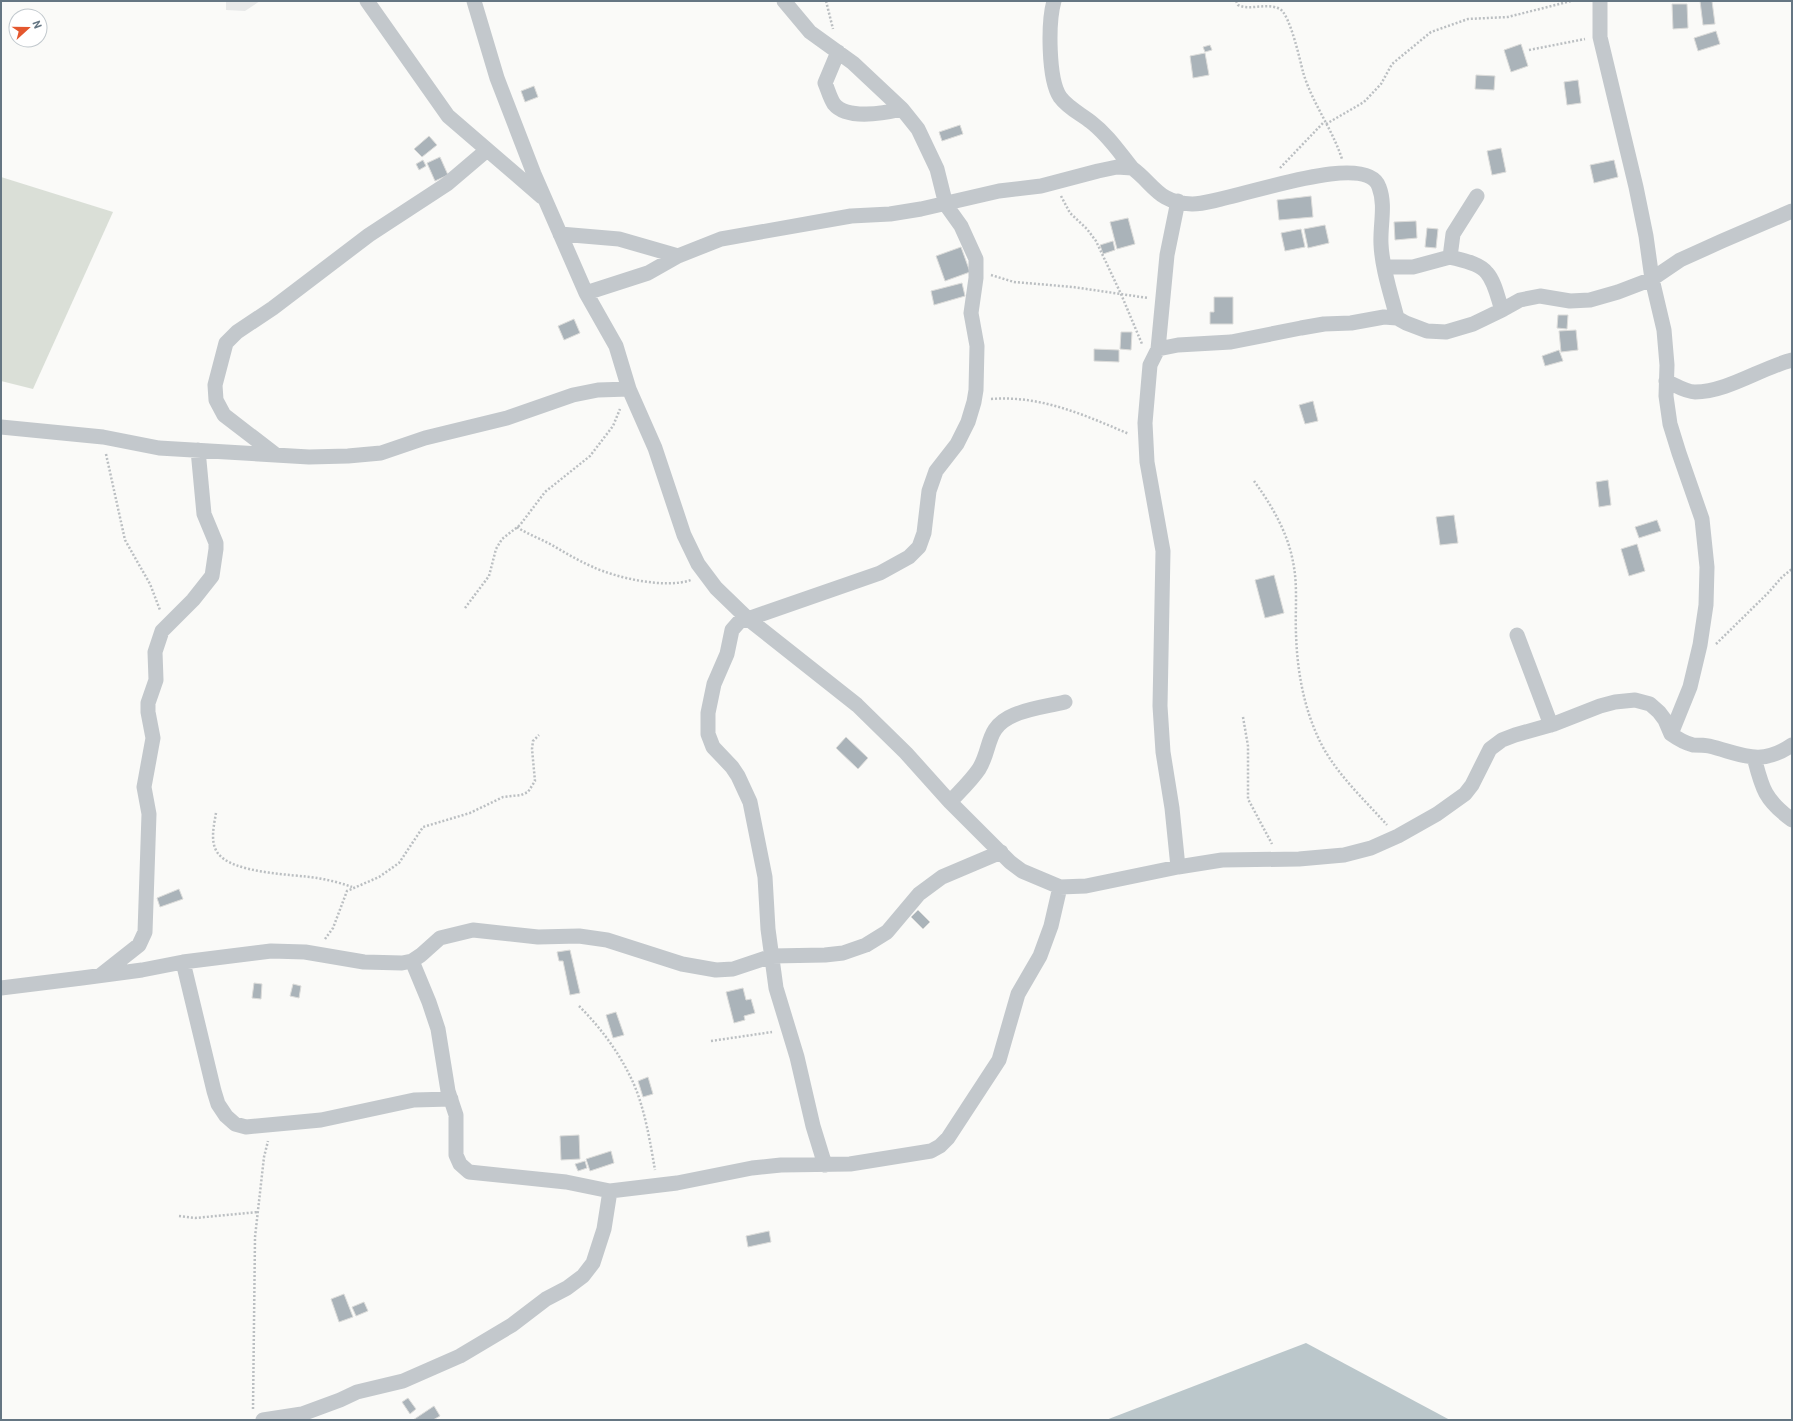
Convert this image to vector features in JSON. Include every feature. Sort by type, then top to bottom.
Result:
[{"type":"street","points":[[367,1],[448,116],[545,200]]},
{"type":"street","points":[[474,1],[497,78],[545,200],[586,293],[616,346],[624,390],[655,448],[684,535],[698,564],[716,588],[747,618],[857,705],[906,753],[950,802],[1022,871],[1060,887],[1086,886],[1178,867],[1222,860],[1281,859],[1344,855],[1371,848],[1398,836],[1437,814],[1465,794],[1472,785],[1490,749],[1502,740],[1551,725],[1600,706],[1635,700],[1650,704],[1665,720],[1671,734],[1692,744],[1707,745],[1747,758],[1782,751],[1792,745]]},
{"type":"street","points":[[784,1],[810,32],[853,63],[902,109],[918,129],[936,169],[946,205],[964,232],[972,250],[977,267],[971,314],[977,352],[974,402],[968,422],[957,444],[936,471],[929,491],[924,533],[919,547],[909,557],[880,573],[747,618],[737,623],[731,634],[727,654],[714,684],[707,725],[713,747],[732,767],[743,784],[750,802],[765,877],[768,929],[778,996],[788,1026],[825,1165]]},
{"type":"street","points":[[1054,1],[1051,22],[1051,47],[1053,80],[1057,91],[1065,103],[1091,122],[1110,139],[1132,168],[1161,195],[1191,204],[1209,203],[1306,177],[1344,173],[1364,173],[1375,179],[1379,186],[1382,220],[1381,244],[1384,267],[1397,318]]},
{"type":"street","points":[[1600,1],[1600,37],[1636,187],[1646,236],[1652,278],[1664,330],[1666,396],[1670,424],[1702,519],[1707,567],[1706,605],[1697,659],[1690,687],[1671,734]]},
{"type":"street","points":[[835,50],[825,83],[835,104],[851,113],[890,112],[902,109]]},
{"type":"street","points":[[276,454],[224,415],[216,400],[215,385],[226,343],[238,332],[274,308],[369,235],[447,184],[487,150]]},
{"type":"street","points":[[586,293],[648,273],[678,256],[720,239],[851,216],[890,214],[946,205],[999,191],[1053,183],[1111,168],[1132,168]]},
{"type":"street","points":[[1450,257],[1453,234],[1477,196]]},
{"type":"street","points":[[1178,201],[1169,238],[1158,348],[1150,365],[1146,400],[1145,440],[1163,551],[1160,706],[1163,752],[1172,808],[1178,867]]},
{"type":"street","points":[[1158,348],[1178,345],[1231,342],[1324,324],[1351,323],[1384,317],[1397,318],[1406,324],[1427,331],[1446,332],[1473,324],[1520,300],[1540,296],[1570,301],[1590,300],[1618,292],[1652,278],[1680,260],[1792,211]]},
{"type":"street","points":[[560,234],[619,239],[678,256]]},
{"type":"street","points":[[1384,267],[1413,267],[1450,257],[1473,264],[1487,272],[1502,310]]},
{"type":"street","points":[[1666,381],[1694,392],[1734,383],[1768,368],[1792,360]]},
{"type":"street","points":[[1,427],[103,437],[159,448],[309,457],[381,453],[425,438],[507,418],[573,395],[598,390],[624,390]]},
{"type":"street","points":[[101,976],[139,945],[145,932],[149,814],[144,786],[153,738],[148,712],[148,703],[156,680],[155,652],[162,631],[206,584],[214,571],[216,542],[204,514],[198,450]]},
{"type":"street","points":[[1517,635],[1551,725]]},
{"type":"street","points":[[950,802],[978,771],[984,760],[988,741],[994,730],[1014,715],[1065,702]]},
{"type":"street","points":[[1754,757],[1763,790],[1770,803],[1792,820]]},
{"type":"street","points":[[1,988],[101,976],[183,962],[271,951],[314,953],[334,958],[385,963],[412,961],[440,938],[473,930],[538,938],[579,936],[607,940],[682,964],[716,970],[733,969],[772,956],[825,955],[844,953],[866,945],[887,932],[919,894],[942,877],[1001,852]]},
{"type":"street","points":[[412,961],[434,1016],[448,1091],[456,1115],[456,1155],[466,1170],[479,1173],[566,1182],[610,1191],[657,1185],[752,1168],[850,1164],[931,1151],[940,1146],[948,1138],[999,1060],[1018,994],[1040,956],[1051,926],[1060,887]]},
{"type":"street","points":[[183,962],[214,1091],[222,1111],[230,1120],[241,1126],[252,1127],[321,1120],[414,1100],[451,1100]]},
{"type":"street","points":[[258,1416],[302,1414],[357,1392],[409,1378],[460,1356],[512,1325],[546,1299],[567,1288],[584,1276],[593,1263],[604,1229],[610,1191]]},
{"type":"path","points":[[826,1],[834,34],[835,50]]},
{"type":"path","points":[[1236,1],[1238,5],[1244,8],[1262,5],[1281,10],[1285,15],[1295,39],[1310,93],[1338,147],[1344,173]]},
{"type":"path","points":[[1266,188],[1288,158],[1325,123],[1364,102],[1381,84],[1392,64],[1431,32],[1468,19],[1508,17],[1571,1]]},
{"type":"path","points":[[1529,50],[1600,37]]},
{"type":"path","points":[[1053,183],[1070,213],[1087,229],[1096,241],[1121,294],[1150,365]]},
{"type":"path","points":[[977,267],[992,276],[1014,282],[1073,287],[1089,291],[1162,298]]},
{"type":"path","points":[[465,608],[489,576],[498,545],[502,539],[517,527],[545,492],[590,456],[613,426],[619,416],[624,390]]},
{"type":"path","points":[[974,402],[1012,398],[1052,404],[1145,440]]},
{"type":"path","points":[[103,437],[124,540],[157,598],[160,608],[162,631]]},
{"type":"path","points":[[1254,481],[1276,515],[1293,561],[1296,582],[1296,636],[1303,690],[1316,734],[1332,763],[1398,836]]},
{"type":"path","points":[[517,527],[594,568],[634,579],[668,583],[687,581],[706,574]]},
{"type":"path","points":[[1697,659],[1721,640],[1782,577],[1792,569]]},
{"type":"path","points":[[1243,717],[1248,746],[1248,799],[1254,813],[1281,859]]},
{"type":"path","points":[[314,953],[333,928],[346,891],[379,877],[398,863],[423,827],[470,813],[503,797],[521,795],[528,792],[535,781],[532,749],[533,741],[539,735]]},
{"type":"path","points":[[216,813],[214,840],[216,851],[223,858],[258,871],[316,878],[353,887]]},
{"type":"path","points":[[579,1006],[598,1025],[631,1078],[638,1094],[657,1185]]},
{"type":"path","points":[[712,1041],[769,1032],[788,1026]]},
{"type":"path","points":[[258,1416],[253,1308],[255,1238],[264,1157],[272,1125]]},
{"type":"path","points":[[179,1216],[195,1218],[258,1212]]},
{"type":"shaded area","points":[[226,1],[260,1],[245,11],[226,10]]},
{"type":"shaded area","points":[[1,177],[113,212],[33,389],[1,381]]},
{"type":"shaded area","points":[[1306,1343],[1450,1420],[1106,1420]]},
{"type":"building","points":[[1700,1],[1712,1],[1715,24],[1703,25]]},
{"type":"building","points":[[1672,4],[1687,4],[1688,28],[1673,29]]},
{"type":"building","points":[[1716,31],[1720,44],[1698,51],[1694,38]]},
{"type":"building","points":[[1521,44],[1528,66],[1511,72],[1504,50]]},
{"type":"building","points":[[1210,45],[1212,50],[1205,52],[1203,47]]},
{"type":"building","points":[[1205,53],[1209,75],[1193,78],[1190,56]]},
{"type":"building","points":[[1476,75],[1495,76],[1494,90],[1475,89]]},
{"type":"building","points":[[1578,80],[1581,103],[1567,105],[1564,82]]},
{"type":"building","points":[[534,86],[538,97],[525,102],[521,91]]},
{"type":"building","points":[[960,125],[963,134],[942,141],[939,132]]},
{"type":"building","points":[[429,136],[437,145],[422,157],[414,149]]},
{"type":"building","points":[[1501,148],[1506,172],[1492,175],[1487,151]]},
{"type":"building","points":[[440,157],[448,175],[435,181],[427,163]]},
{"type":"building","points":[[423,160],[426,166],[419,170],[416,164]]},
{"type":"building","points":[[1614,160],[1618,177],[1594,183],[1590,165]]},
{"type":"building","points":[[1311,196],[1313,217],[1279,220],[1277,200]]},
{"type":"building","points":[[1128,218],[1135,244],[1117,249],[1110,222]]},
{"type":"building","points":[[1416,221],[1417,238],[1395,240],[1394,222]]},
{"type":"building","points":[[1325,225],[1329,243],[1308,248],[1304,229]]},
{"type":"building","points":[[1427,228],[1438,229],[1436,248],[1425,247]]},
{"type":"building","points":[[1301,229],[1305,247],[1285,251],[1281,233]]},
{"type":"building","points":[[1113,241],[1115,250],[1103,254],[1100,245]]},
{"type":"building","points":[[961,247],[970,272],[945,281],[936,256]]},
{"type":"building","points":[[962,283],[965,296],[934,305],[931,291]]},
{"type":"building","points":[[1214,297],[1233,297],[1233,324],[1210,324],[1210,312],[1214,312]]},
{"type":"building","points":[[1558,315],[1568,315],[1567,329],[1557,328]]},
{"type":"building","points":[[574,319],[580,333],[564,340],[558,326]]},
{"type":"building","points":[[1576,330],[1578,350],[1561,352],[1559,331]]},
{"type":"building","points":[[1121,332],[1132,332],[1131,350],[1120,349]]},
{"type":"building","points":[[1094,349],[1119,350],[1119,362],[1094,361]]},
{"type":"building","points":[[1559,350],[1563,361],[1545,366],[1542,356]]},
{"type":"building","points":[[1313,401],[1318,421],[1305,424],[1299,405]]},
{"type":"building","points":[[1608,480],[1611,505],[1599,507],[1596,482]]},
{"type":"building","points":[[1454,515],[1458,543],[1440,545],[1436,517]]},
{"type":"building","points":[[1657,520],[1661,531],[1639,538],[1635,527]]},
{"type":"building","points":[[1637,544],[1645,571],[1629,576],[1621,549]]},
{"type":"building","points":[[1274,575],[1284,613],[1265,618],[1255,580]]},
{"type":"building","points":[[846,737],[868,758],[858,769],[836,748]]},
{"type":"building","points":[[179,889],[183,899],[160,907],[157,898]]},
{"type":"building","points":[[918,910],[930,922],[923,929],[911,917]]},
{"type":"building","points":[[570,950],[580,993],[570,995],[563,961],[559,961],[557,952]]},
{"type":"building","points":[[254,983],[262,984],[261,999],[252,998]]},
{"type":"building","points":[[293,984],[301,986],[299,998],[290,996]]},
{"type":"building","points":[[743,988],[746,1000],[751,999],[755,1013],[744,1016],[745,1020],[734,1023],[726,992]]},
{"type":"building","points":[[616,1012],[624,1035],[613,1038],[606,1015]]},
{"type":"building","points":[[648,1077],[653,1094],[643,1097],[638,1081]]},
{"type":"building","points":[[579,1135],[580,1159],[561,1160],[560,1136]]},
{"type":"building","points":[[611,1151],[614,1163],[590,1171],[586,1159]]},
{"type":"building","points":[[585,1161],[587,1168],[578,1171],[575,1164]]},
{"type":"building","points":[[769,1231],[771,1242],[748,1247],[746,1236]]},
{"type":"building","points":[[344,1294],[353,1317],[339,1322],[331,1299]]},
{"type":"building","points":[[364,1302],[368,1311],[356,1316],[352,1307]]},
{"type":"building","points":[[408,1398],[416,1409],[410,1414],[402,1402]]},
{"type":"building","points":[[434,1406],[440,1416],[433,1420],[413,1420]]}]
